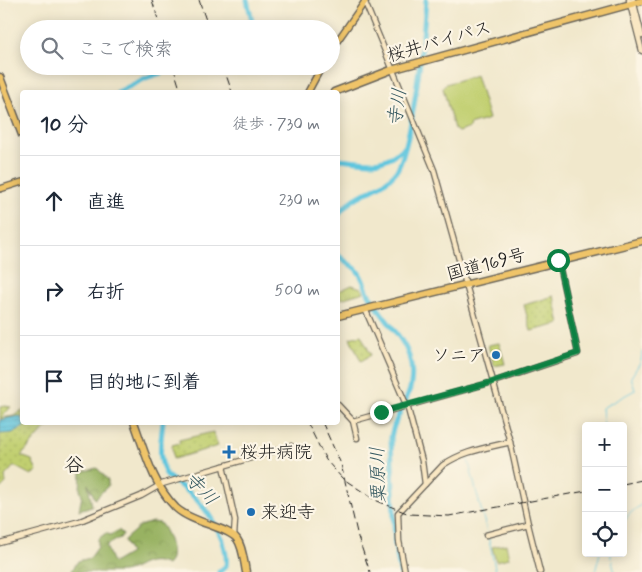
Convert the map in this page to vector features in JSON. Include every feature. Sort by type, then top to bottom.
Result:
[{"type":"highway","name":"桜井バイパス","points":[[339,90],[391,70],[631,2],[642,1]]},
{"type":"highway","points":[[0,77],[20,130]]},
{"type":"highway","name":"国道169号","points":[[340,316],[366,311],[558,260],[642,241]]},
{"type":"highway","points":[[135,425],[159,486],[180,512],[196,521],[234,536],[240,545],[246,572]]},
{"type":"main road","points":[[340,37],[365,1]]},
{"type":"main road","points":[[309,90],[317,75]]},
{"type":"main road","points":[[0,188],[20,183]]},
{"type":"street","points":[[365,1],[391,70],[434,170],[510,442],[540,572]]},
{"type":"street","points":[[631,2],[642,36]]},
{"type":"street","points":[[631,2],[642,51]]},
{"type":"street","points":[[353,420],[408,407],[493,382],[578,353],[558,260]]},
{"type":"street","points":[[366,311],[408,407],[422,460],[425,484]]},
{"type":"street","points":[[340,407],[353,420],[357,438]]},
{"type":"street","points":[[405,572],[399,541],[398,514],[425,484],[452,459],[468,452],[510,442]]},
{"type":"street","points":[[0,543],[80,521],[141,496],[170,481],[291,446]]},
{"type":"street","points":[[223,466],[235,520],[234,536]]},
{"type":"street","points":[[488,535],[528,524]]},
{"type":"green space","points":[[476,75],[489,119],[469,125],[470,128],[458,132],[454,129],[443,88],[446,84]]},
{"type":"green space","points":[[352,285],[361,288],[364,292],[341,299],[340,291]]},
{"type":"green space","points":[[554,296],[560,324],[531,331],[524,305]]},
{"type":"green space","points":[[361,335],[371,355],[361,361],[350,338]]},
{"type":"green space","name":"ソニア","points":[[499,343],[505,364],[494,366],[488,345]]},
{"type":"green space","points":[[0,407],[11,407],[1,418],[14,416],[20,412],[20,425],[52,425],[45,429],[21,456],[32,460],[37,471],[31,475],[14,466],[5,476],[6,483],[0,489]]},
{"type":"green space","points":[[213,432],[218,446],[173,459],[172,445],[180,443],[179,440]]},
{"type":"green space","points":[[97,468],[108,480],[108,486],[95,499],[88,484],[92,506],[79,510],[82,496],[80,490],[81,472]]},
{"type":"green space","points":[[152,522],[160,523],[166,532],[171,551],[170,561],[167,565],[159,562],[148,562],[122,572],[71,572],[78,561],[90,558],[98,547],[98,539],[106,533],[110,535],[119,530],[123,534],[120,538],[106,546],[113,563],[130,553],[124,540],[140,526]]},
{"type":"green space","points":[[506,544],[509,558],[496,561],[492,547]]},
{"type":"water","points":[[20,416],[20,425],[24,425],[24,427],[12,433],[0,434],[0,420]]},
{"type":"waterway","points":[[247,0],[252,20]]},
{"type":"waterway","name":"寺川","points":[[340,213],[350,202],[381,185],[395,173],[401,161],[412,118],[426,0]]},
{"type":"waterway","points":[[122,90],[154,75]]},
{"type":"waterway","name":"寺川","points":[[340,159],[365,162],[381,161],[396,154],[405,147]]},
{"type":"waterway","name":"粟原川","points":[[340,257],[356,269],[370,296],[399,337],[410,358],[412,370],[411,384],[391,438],[395,545],[400,572]]},
{"type":"waterway","points":[[604,422],[602,408],[635,390],[631,377],[641,361],[642,352]]},
{"type":"waterway","name":"寺川","points":[[163,425],[160,450],[164,470],[167,476],[197,500],[214,522],[222,540],[226,558],[226,566],[219,572]]},
{"type":"waterway","points":[[467,456],[487,532]]},
{"type":"waterway","points":[[627,517],[642,504]]},
{"type":"waterway","points":[[488,536],[496,572]]},
{"type":"waterway","points":[[595,572],[599,557]]},
{"type":"waterway","points":[[612,561],[615,572]]},
{"type":"railway","points":[[152,0],[158,20]]},
{"type":"railway","points":[[199,0],[206,20]]},
{"type":"railway","points":[[176,75],[180,90]]},
{"type":"railway","points":[[226,75],[231,90]]},
{"type":"railway","points":[[308,425],[326,460],[342,478],[375,500],[409,514],[449,516],[582,492]]},
{"type":"railway","points":[[323,425],[341,464],[358,537],[370,572]]},
{"type":"railway","points":[[627,483],[642,480]]},
{"type":"place","name":"ソニア","points":[[496,355]]},
{"type":"place","name":"桜井病院","points":[[229,452]]},
{"type":"place","name":"来迎寺","points":[[251,512]]},
{"type":"district","name":"谷","points":[[74,464]]},
{"type":"route","points":[[381,412],[489,383],[578,353],[558,260]]}]
